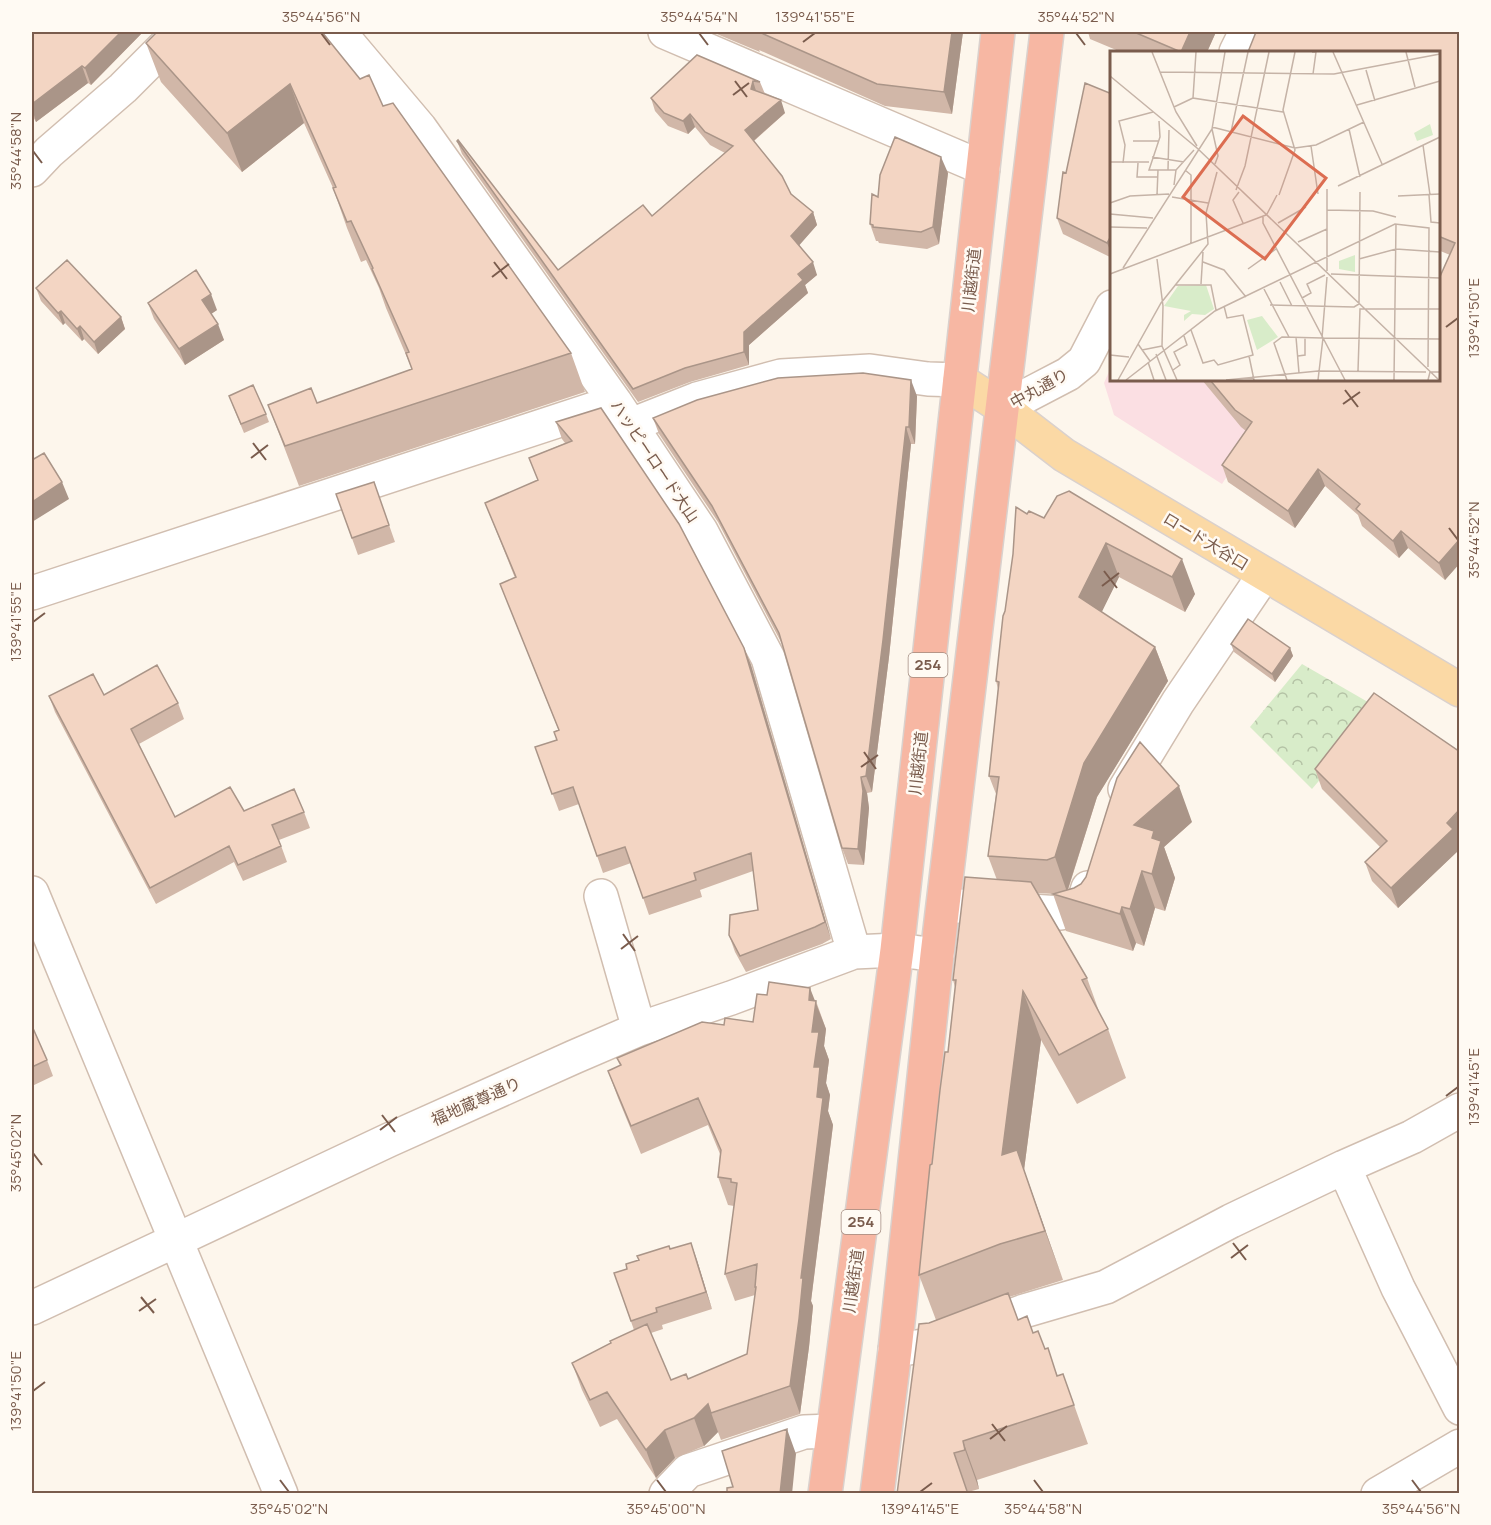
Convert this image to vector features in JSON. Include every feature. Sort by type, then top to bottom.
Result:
[{"type":"highway","name":"川越街道","points":[[825,1494],[897,950],[998,32]]},
{"type":"highway","name":"254","points":[[877,1494],[895,1350],[937,955],[1047,32]]},
{"type":"main road","name":"ロード大谷口","points":[[960,380],[1003,408],[1064,455],[1460,690]]},
{"type":"street","points":[[32,170],[48,152],[123,88],[178,32]]},
{"type":"street","name":"ハッピーロード大山","points":[[339,32],[420,128],[623,413],[701,531],[768,658],[854,952]]},
{"type":"street","points":[[665,32],[982,168]]},
{"type":"street","points":[[1236,51],[1246,32]]},
{"type":"street","name":"中丸通り","points":[[1003,408],[1068,374],[1084,361],[1110,311]]},
{"type":"street","points":[[32,593],[623,413],[697,399],[781,376],[870,371],[928,379],[960,380]]},
{"type":"street","points":[[1110,818],[1113,807],[1178,702],[1264,575]]},
{"type":"street","points":[[944,905],[1061,913],[1082,907],[1096,863]]},
{"type":"street","points":[[32,893],[281,1494]]},
{"type":"street","points":[[601,896],[639,1029]]},
{"type":"street","name":"福地蔵尊通り","points":[[32,1308],[389,1140],[639,1029],[731,998],[854,952],[897,950],[937,955]]},
{"type":"street","points":[[895,1350],[937,1344],[1024,1311],[1106,1287],[1231,1221],[1412,1137],[1460,1110]]},
{"type":"street","points":[[1344,1167],[1398,1288],[1460,1408]]},
{"type":"street","points":[[666,1494],[688,1471],[804,1432],[832,1431]]},
{"type":"street","points":[[1378,1494],[1460,1446]]},
{"type":"shaded area","points":[[1110,369],[1110,381],[1287,381],[1222,484],[1114,415],[1104,383]]},
{"type":"green space","points":[[1302,664],[1380,709],[1312,789],[1250,727]]},
{"type":"building","points":[[32,32],[121,32],[85,68],[82,66],[32,104]]},
{"type":"building","points":[[157,32],[322,32],[360,79],[369,75],[383,106],[393,103],[571,353],[285,446],[268,405],[311,388],[317,403],[412,369],[406,353],[409,352],[351,221],[347,222],[333,188],[336,187],[290,84],[227,133],[146,43]]},
{"type":"building","points":[[759,32],[952,32],[944,92],[877,84]]},
{"type":"building","points":[[1134,32],[1190,32],[1181,51]]},
{"type":"building","points":[[1256,32],[1460,32],[1460,539],[1439,563],[1401,531],[1393,541],[1356,509],[1360,504],[1318,469],[1288,511],[1222,465],[1252,422],[1235,410],[1211,381],[1440,381],[1440,277],[1455,243],[1440,237],[1440,51],[1248,51]]},
{"type":"building","points":[[697,55],[760,82],[753,81],[751,89],[781,100],[745,130],[782,176],[791,194],[813,212],[791,236],[813,262],[798,274],[803,280],[744,332],[744,352],[685,368],[633,389],[457,141],[558,270],[643,205],[652,216],[733,146],[705,132],[690,114],[683,121],[664,113],[651,98]]},
{"type":"building","points":[[1085,83],[1110,93],[1110,238],[1107,243],[1057,218],[1063,172],[1066,173]]},
{"type":"building","points":[[895,137],[941,157],[933,227],[921,232],[873,227],[870,224],[872,194],[878,197],[880,175]]},
{"type":"building","points":[[67,260],[121,317],[94,342],[80,326],[77,329],[61,311],[58,313],[36,288]]},
{"type":"building","points":[[196,270],[211,294],[202,300],[218,324],[179,349],[148,303]]},
{"type":"building","points":[[863,373],[911,380],[909,427],[906,427],[866,776],[861,777],[863,791],[858,849],[842,848],[779,633],[712,506],[653,418],[697,400],[778,378]]},
{"type":"building","points":[[253,385],[266,414],[241,424],[229,396]]},
{"type":"building","points":[[601,408],[679,524],[744,648],[825,922],[740,956],[729,935],[730,915],[758,910],[751,853],[694,873],[696,880],[643,898],[625,847],[597,856],[573,787],[552,794],[535,747],[557,740],[554,732],[559,730],[500,584],[516,577],[485,503],[538,480],[529,458],[572,441],[556,422]]},
{"type":"building","points":[[44,453],[62,482],[32,502],[32,460]]},
{"type":"building","points":[[374,482],[389,525],[352,538],[336,494]]},
{"type":"building","points":[[1069,491],[1182,559],[1172,577],[1106,543],[1079,597],[1155,647],[1084,763],[1055,857],[1047,860],[988,856],[999,777],[989,776],[999,682],[996,681],[1013,554],[1016,507],[1027,514],[1029,511],[1044,518],[1057,496]]},
{"type":"building","points":[[1248,619],[1290,648],[1272,674],[1231,644]]},
{"type":"building","points":[[157,665],[178,703],[131,729],[175,817],[230,787],[244,811],[294,789],[304,812],[272,825],[281,846],[238,865],[229,846],[150,888],[49,696],[93,674],[104,695]]},
{"type":"building","points":[[1374,693],[1460,752],[1460,809],[1447,823],[1453,829],[1391,888],[1365,862],[1387,841],[1315,769]]},
{"type":"building","points":[[1140,742],[1179,786],[1134,825],[1154,831],[1152,838],[1161,841],[1152,874],[1142,871],[1130,909],[1122,907],[1120,914],[1053,894],[1074,888],[1086,877],[1117,778]]},
{"type":"building","points":[[965,877],[1031,882],[1087,978],[1082,980],[1108,1029],[1059,1055],[1023,991],[1002,1155],[1017,1150],[1045,1231],[1000,1244],[919,1275],[930,1165],[932,1164],[945,1052],[948,1052],[956,980],[953,980]]},
{"type":"building","points":[[769,982],[810,988],[809,1000],[816,1001],[812,1032],[819,1032],[814,1067],[820,1067],[817,1097],[823,1098],[790,1386],[711,1413],[708,1404],[694,1418],[665,1430],[646,1450],[607,1392],[590,1400],[572,1363],[611,1343],[610,1341],[647,1324],[671,1380],[686,1374],[688,1379],[747,1354],[757,1264],[725,1274],[737,1183],[731,1182],[731,1179],[718,1177],[721,1150],[698,1098],[631,1126],[608,1071],[621,1065],[617,1058],[702,1022],[724,1025],[725,1018],[753,1022],[757,994],[767,995]]},
{"type":"building","points":[[32,1026],[47,1060],[32,1067]]},
{"type":"building","points":[[691,1243],[706,1292],[656,1308],[657,1312],[631,1321],[614,1273],[627,1269],[626,1264],[639,1260],[637,1256],[669,1246],[670,1249]]},
{"type":"building","points":[[1008,1293],[1018,1320],[1027,1316],[1033,1333],[1038,1331],[1045,1349],[1048,1348],[1057,1376],[1063,1374],[1074,1405],[963,1441],[965,1450],[954,1453],[968,1494],[897,1494],[919,1324],[929,1323]]},
{"type":"building","points":[[787,1429],[780,1494],[727,1494],[727,1488],[733,1487],[722,1451]]}]
